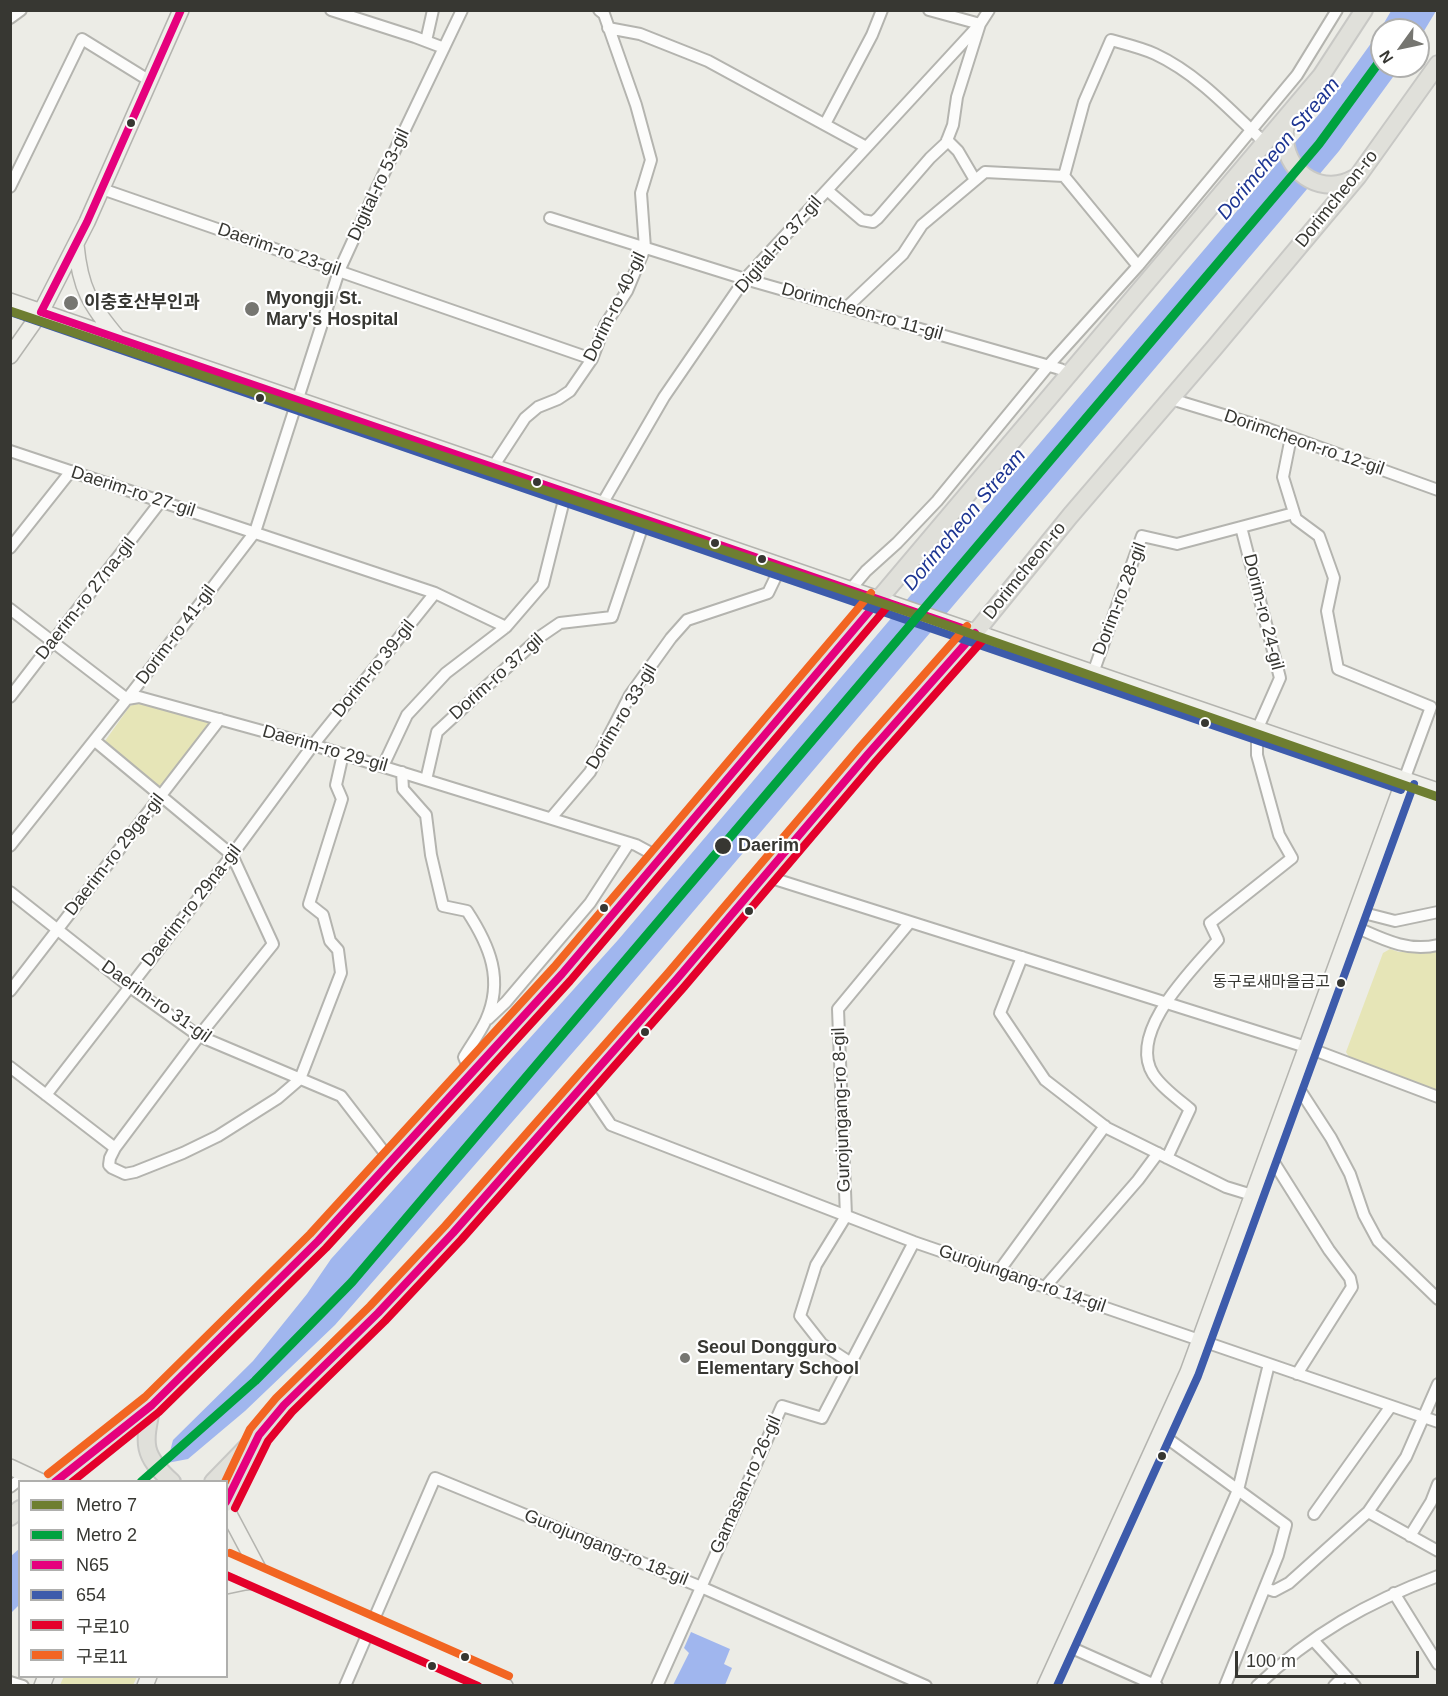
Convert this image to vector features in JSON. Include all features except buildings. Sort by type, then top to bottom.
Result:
[{"type":"main road","points":[[57,1480],[152,1405],[318,1241],[562,974],[660,858],[886,602],[1070,374],[1265,143],[1286,122],[1321,76],[1364,10]]},
{"type":"main road","name":"Dorimcheon-ro","points":[[228,1499],[259,1435],[284,1405],[378,1313],[453,1233],[765,876],[970,631],[1170,399],[1352,180],[1437,64]]},
{"type":"main road","points":[[1286,122],[1285,140],[1288,156],[1300,172],[1317,184],[1330,186],[1352,180]]},
{"type":"main road","points":[[152,1405],[146,1445],[155,1466],[170,1480]]},
{"type":"main road","points":[[215,1480],[259,1435]]},
{"type":"street","points":[[10,18],[21,10]]},
{"type":"street","points":[[10,356],[41,312],[76,244],[181,10]]},
{"type":"street","points":[[331,10],[444,48]]},
{"type":"street","points":[[426,41],[433,10]]},
{"type":"street","name":"Digital-ro 53-gil","points":[[299,400],[339,271],[462,10]]},
{"type":"street","name":"Dorim-ro 40-gil","points":[[493,467],[525,418],[538,407],[570,391],[592,359],[605,325],[627,291],[645,248],[641,193],[651,160],[636,105],[604,14],[599,10]]},
{"type":"street","points":[[825,124],[872,35],[882,10]]},
{"type":"street","points":[[827,190],[862,220],[873,222],[947,140],[953,124],[957,97],[980,24],[949,13],[929,10]]},
{"type":"street","name":"Digital-ro 37-gil","points":[[602,504],[664,397],[745,279],[980,24],[989,10]]},
{"type":"street","points":[[850,590],[937,501],[1048,366],[1138,266],[1297,75],[1337,10]]},
{"type":"street","points":[[608,28],[640,34],[708,61],[866,147]]},
{"type":"street","points":[[10,187],[82,39],[150,81]]},
{"type":"street","points":[[1064,176],[1084,102],[1111,40],[1141,49],[1170,62],[1201,83],[1265,143]]},
{"type":"street","points":[[947,140],[958,151],[975,180]]},
{"type":"street","points":[[846,308],[903,254],[922,225],[985,172],[1064,176],[1138,266]]},
{"type":"street","name":"Daerim-ro 23-gil","points":[[102,189],[592,359]]},
{"type":"street","name":"Dorimcheon-ro 11-gil","points":[[550,218],[745,279],[1070,374]]},
{"type":"street","points":[[76,244],[82,284],[96,312],[118,338]]},
{"type":"street","points":[[10,301],[1437,791]]},
{"type":"street","name":"Dorimcheon-ro 12-gil","points":[[1170,399],[1291,437],[1437,490]]},
{"type":"street","name":"Dorim-ro 41-gil","points":[[10,846],[95,741],[255,532],[299,400]]},
{"type":"street","points":[[1045,1686],[1188,1372],[1431,707],[1338,669],[1327,611],[1334,578],[1319,536],[1296,519],[1283,477],[1291,437]]},
{"type":"street","name":"Daerim-ro 27-gil","points":[[10,451],[255,532]]},
{"type":"street","points":[[10,548],[71,471]]},
{"type":"street","points":[[383,766],[406,715],[446,673],[506,627],[543,584],[567,492]]},
{"type":"street","name":"Daerim-ro 27na-gil","points":[[10,697],[161,501]]},
{"type":"street","name":"Dorim-ro 28-gil","points":[[1093,673],[1142,536],[1177,544],[1294,513]]},
{"type":"street","name":"Dorim-ro 37-gil","points":[[426,780],[437,732],[541,636],[560,623],[612,617],[645,519]]},
{"type":"street","name":"Dorim-ro 24-gil","points":[[1241,527],[1280,678],[1257,730]]},
{"type":"street","points":[[255,532],[435,593],[506,627]]},
{"type":"street","name":"Dorim-ro 33-gil","points":[[551,818],[590,772],[630,695],[671,638],[687,620],[768,593],[781,566]]},
{"type":"street","name":"Dorim-ro 39-gil","points":[[313,745],[435,593]]},
{"type":"street","points":[[10,609],[127,699]]},
{"type":"street","name":"Daerim-ro 29-gil","points":[[127,699],[139,697],[313,745],[629,843],[660,858]]},
{"type":"street","name":"Daerim-ro 29ga-gil","points":[[10,991],[220,719]]},
{"type":"street","points":[[1045,1287],[1138,1180],[1163,1156],[1190,1109],[1153,1074],[1147,1057],[1150,1036],[1164,1002],[1218,940],[1210,923],[1292,858],[1279,835],[1257,755],[1257,730]]},
{"type":"street","points":[[95,741],[232,855],[273,944],[199,1036],[115,1148],[109,1165],[125,1174],[183,1153],[218,1136],[278,1098],[300,1079],[341,973],[338,950],[330,941],[323,915],[309,904],[342,799],[336,785],[343,754]]},
{"type":"street","name":"Daerim-ro 29na-gil","points":[[46,1095],[232,855],[313,745]]},
{"type":"street","points":[[402,772],[403,789],[426,815],[431,855],[443,906],[467,911],[482,934],[492,961],[494,996],[485,1021],[464,1057],[471,1074]]},
{"type":"street","points":[[485,1021],[506,1002],[590,903],[629,843]]},
{"type":"street","points":[[765,876],[1306,1047],[1437,1096]]},
{"type":"street","name":"Daerim-ro 31-gil","points":[[10,892],[130,987],[199,1036],[341,1096],[391,1161]]},
{"type":"street","points":[[1354,918],[1395,921],[1437,912]]},
{"type":"street","points":[[1354,918],[1400,946],[1437,945]]},
{"type":"street","name":"Gurojungang-ro 8-gil","points":[[846,1216],[838,1009],[910,922]]},
{"type":"street","points":[[1022,957],[1000,1013],[1046,1080],[1105,1126],[1226,1187],[1252,1195]]},
{"type":"street","points":[[10,1067],[115,1148]]},
{"type":"street","points":[[1294,1081],[1331,1138],[1350,1174],[1365,1215],[1378,1240],[1437,1299]]},
{"type":"street","name":"Gurojungang-ro 14-gil","points":[[584,1085],[611,1125],[914,1242],[1437,1422]]},
{"type":"street","points":[[999,1271],[1105,1126]]},
{"type":"street","points":[[1268,1153],[1329,1250],[1350,1278],[1352,1287],[1297,1374]]},
{"type":"street","points":[[846,1216],[816,1265],[800,1316],[822,1344],[851,1363]]},
{"type":"street","name":"Gamasan-ro 26-gil","points":[[657,1686],[782,1406],[822,1418],[914,1242]]},
{"type":"street","points":[[1063,1644],[1154,1685],[1238,1490],[1269,1364]]},
{"type":"street","points":[[1265,1588],[1274,1591],[1282,1589],[1368,1512],[1406,1457],[1437,1384]]},
{"type":"street","points":[[1314,1514],[1390,1406]]},
{"type":"street","points":[[1160,1433],[1286,1525],[1278,1555],[1225,1686]]},
{"type":"street","points":[[10,1467],[38,1480]]},
{"type":"street","points":[[19,1480],[27,1474]]},
{"type":"street","name":"Gurojungang-ro 18-gil","points":[[371,1627],[435,1478],[701,1587],[926,1686]]},
{"type":"street","points":[[1410,1536],[1431,1502],[1437,1484]]},
{"type":"street","points":[[228,1510],[264,1580]]},
{"type":"street","points":[[1368,1512],[1437,1551]]},
{"type":"street","points":[[228,1564],[505,1686]]},
{"type":"street","points":[[1257,1685],[1286,1659],[1353,1614],[1394,1593],[1437,1576]]},
{"type":"street","points":[[228,1586],[264,1580]]},
{"type":"street","points":[[1394,1593],[1437,1664]]},
{"type":"street","points":[[345,1686],[371,1627]]},
{"type":"street","points":[[1313,1640],[1355,1686]]},
{"type":"street","points":[[1334,1686],[1345,1675]]},
{"type":"street","points":[[10,1682],[23,1686]]},
{"type":"green space","points":[[138,703],[211,722],[160,788],[105,741],[130,706]]},
{"type":"green space","points":[[1390,949],[1399,952],[1437,950],[1437,1090],[1349,1057],[1346,1052],[1383,953]]},
{"type":"green space","points":[[63,1678],[136,1678],[133,1685],[60,1685]]},
{"type":"water","name":"Dorimcheon Stream","points":[[1391,11],[1436,11],[1430,21],[1430,18],[1387,18]]},
{"type":"water","name":"Dorimcheon Stream","points":[[1370,45],[1370,78],[1392,78],[1339,151],[1281,220],[595,1027],[335,1325],[245,1411],[188,1459],[167,1463],[173,1440],[253,1361],[307,1294],[331,1259],[618,940],[1326,106]]},
{"type":"water","points":[[18,1550],[18,1606],[11,1613],[11,1556]]},
{"type":"water","points":[[691,1632],[730,1649],[724,1664],[732,1668],[725,1685],[673,1685],[689,1653],[684,1648]]},
{"type":"metro line","name":"2","points":[[143,1480],[255,1381],[352,1282],[1319,144],[1370,74]]},
{"type":"metro line","name":"7","points":[[10,311],[923,617],[1438,797]]},
{"type":"transit line","name":"N65","points":[[41,312],[87,222],[181,10]]},
{"type":"transit line","name":"654","points":[[10,312],[1401,790]]},
{"type":"transit line","name":"N65","points":[[41,312],[965,629]]},
{"type":"transit line","name":"구로11","points":[[48,1474],[145,1397],[310,1234],[554,967],[871,593]]},
{"type":"transit line","name":"N65","points":[[58,1480],[152,1405],[318,1241],[562,974],[879,600]]},
{"type":"transit line","name":"구로10","points":[[74,1480],[159,1412],[326,1248],[570,981],[887,607]]},
{"type":"transit line","name":"구로11","points":[[226,1480],[250,1429],[276,1398],[370,1306],[445,1226],[668,973],[860,747],[967,626]]},
{"type":"transit line","name":"N65","points":[[228,1498],[259,1435],[284,1405],[378,1313],[453,1233],[676,980],[868,754],[975,633]]},
{"type":"transit line","name":"구로10","points":[[235,1508],[268,1441],[292,1412],[385,1321],[461,1240],[684,987],[876,761],[983,640]]},
{"type":"transit line","name":"654","points":[[1057,1686],[1198,1376],[1414,784]]},
{"type":"transit line","name":"구로11","points":[[230,1553],[509,1676]]},
{"type":"transit line","name":"구로10","points":[[228,1576],[478,1686]]},
{"type":"place","name":"이충호산부인과","points":[[71,303]]},
{"type":"place","name":"Myongji St. Mary's Hospital","points":[[252,309]]},
{"type":"place","name":"Daerim","points":[[723,846]]},
{"type":"place","name":"동구로새마을금고","points":[[1341,983]]},
{"type":"place","name":"Seoul Dongguro Elementary School","points":[[685,1358]]}]
